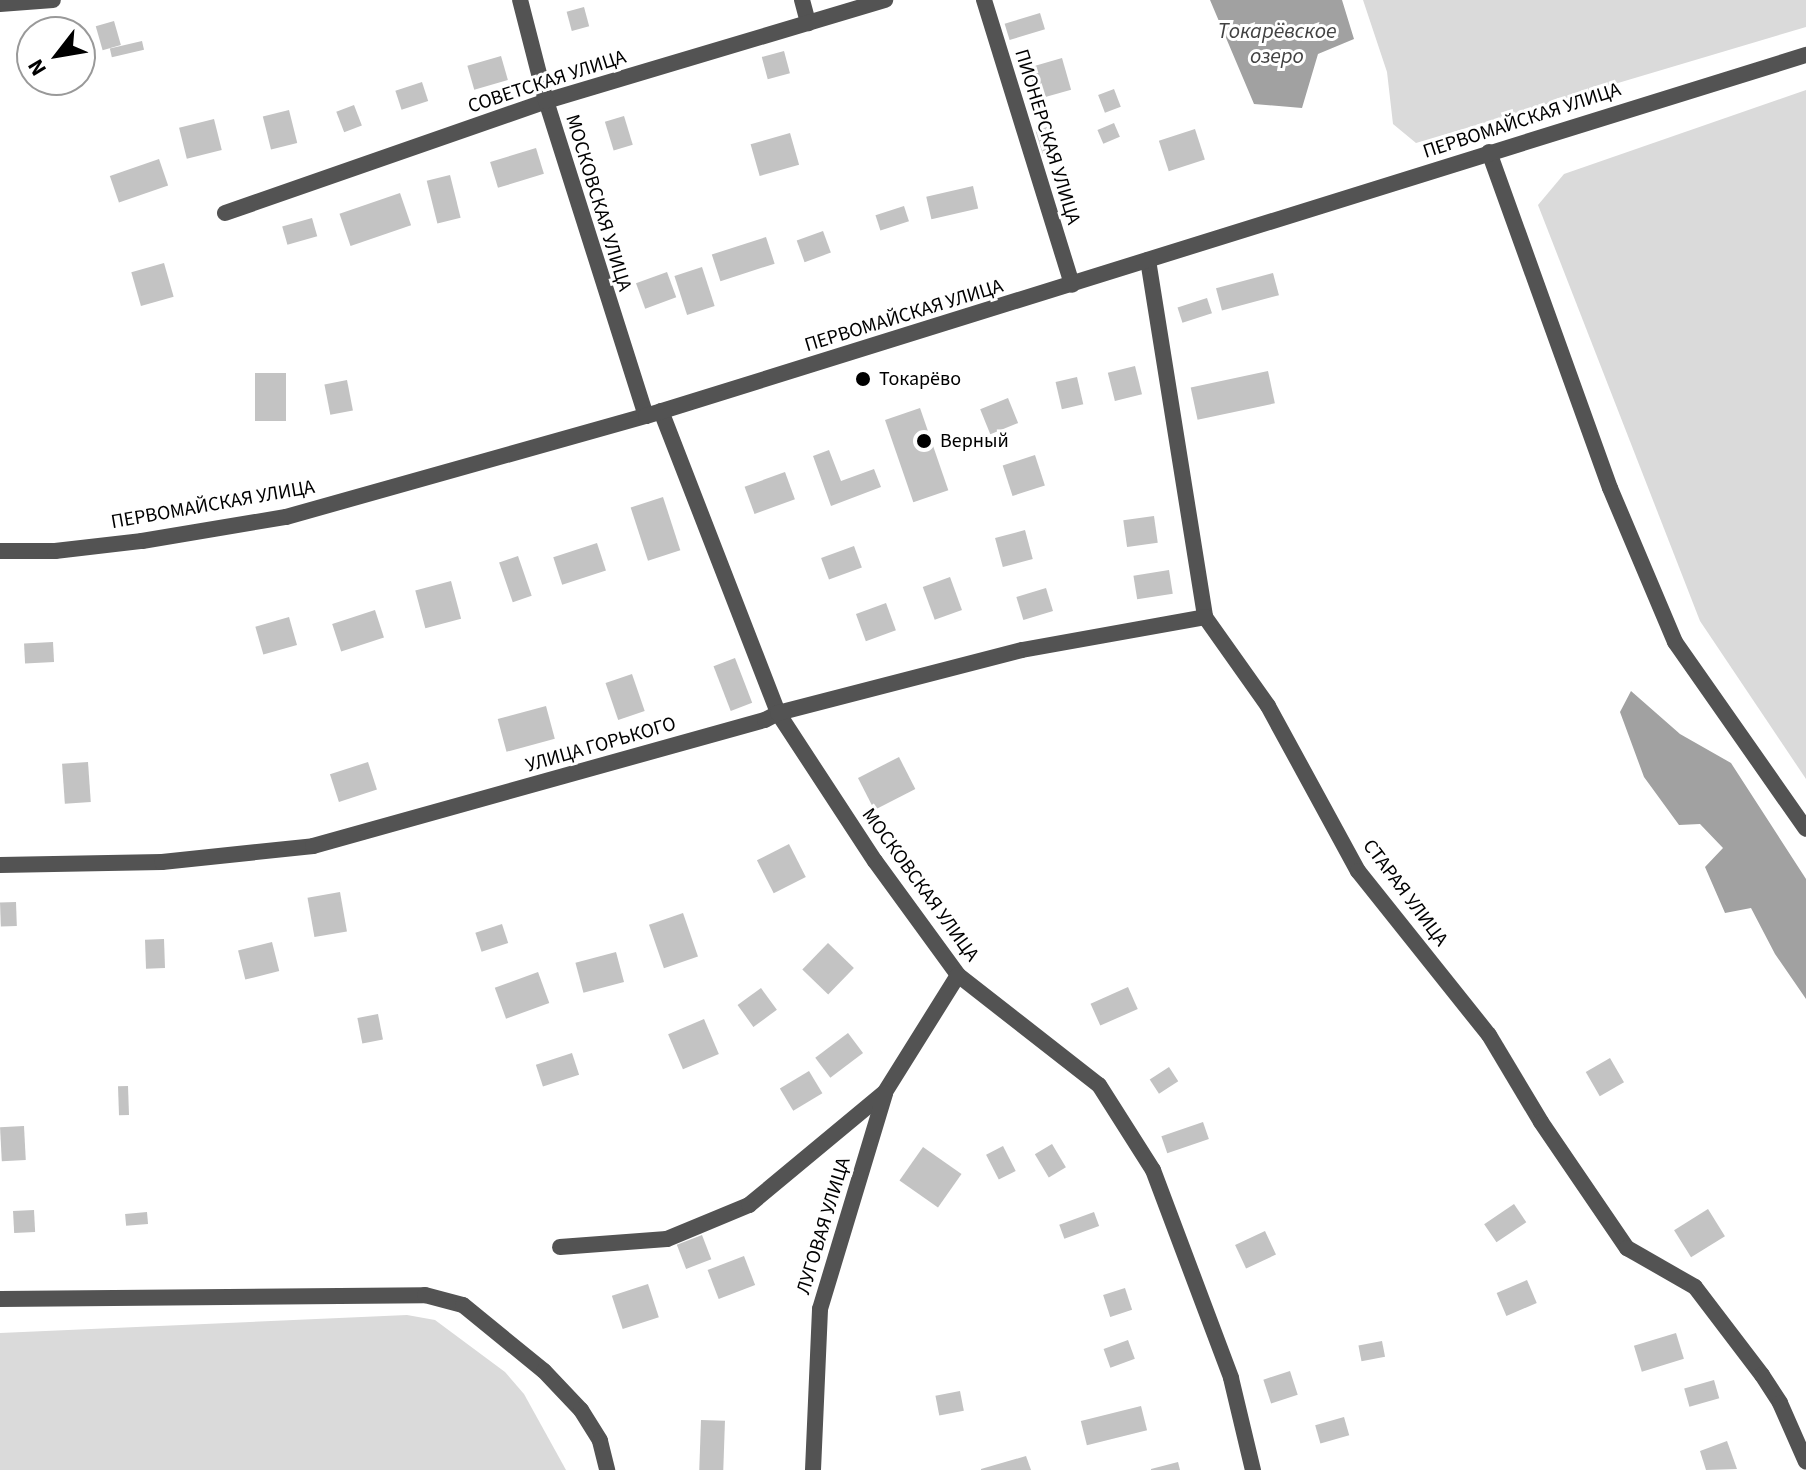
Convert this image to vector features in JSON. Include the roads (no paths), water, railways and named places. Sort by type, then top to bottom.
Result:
[{"type":"street","points":[[0,4],[53,0]]},
{"type":"street","name":"МОСКОВСКАЯ УЛИЦА","points":[[520,0],[546,101],[653,414],[778,713],[875,861],[958,975],[1099,1085],[1153,1170],[1231,1378],[1253,1470]]},
{"type":"street","points":[[802,0],[808,23]]},
{"type":"street","name":"СОВЕТСКАЯ УЛИЦА","points":[[225,213],[546,101],[885,0]]},
{"type":"street","name":"ПИОНЕРСКАЯ УЛИЦА","points":[[984,0],[1072,285]]},
{"type":"street","name":"ПЕРВОМАЙСКАЯ УЛИЦА","points":[[0,551],[55,551],[142,541],[286,517],[653,414],[1806,55]]},
{"type":"street","points":[[1489,152],[1610,488],[1675,642],[1806,829]]},
{"type":"street","name":"СТАРАЯ УЛИЦА","points":[[1148,260],[1205,617],[1268,706],[1358,871],[1489,1035],[1541,1122],[1627,1248],[1695,1287],[1743,1350],[1780,1403],[1806,1462]]},
{"type":"street","name":"УЛИЦА ГОРЬКОГО","points":[[0,865],[162,862],[313,846],[765,720],[778,713],[1022,650],[1205,617]]},
{"type":"street","points":[[560,1247],[667,1239],[749,1205],[885,1092],[958,975]]},
{"type":"street","name":"ЛУГОВАЯ УЛИЦА","points":[[813,1470],[820,1309],[885,1092]]},
{"type":"street","points":[[0,1299],[425,1295],[463,1305],[544,1371],[581,1410],[600,1441],[607,1470]]},
{"type":"water","name":"Токарёвское озеро","points":[[1210,0],[1342,0],[1354,39],[1318,54],[1302,108],[1254,104]]},
{"type":"water","points":[[1631,691],[1680,734],[1731,763],[1806,879],[1806,999],[1775,954],[1751,908],[1725,913],[1705,867],[1723,848],[1700,824],[1679,825],[1644,777],[1620,712]]},
{"type":"place","name":"Токарёво","points":[[863,379]]},
{"type":"place","name":"Верный","points":[[924,441]]}]
